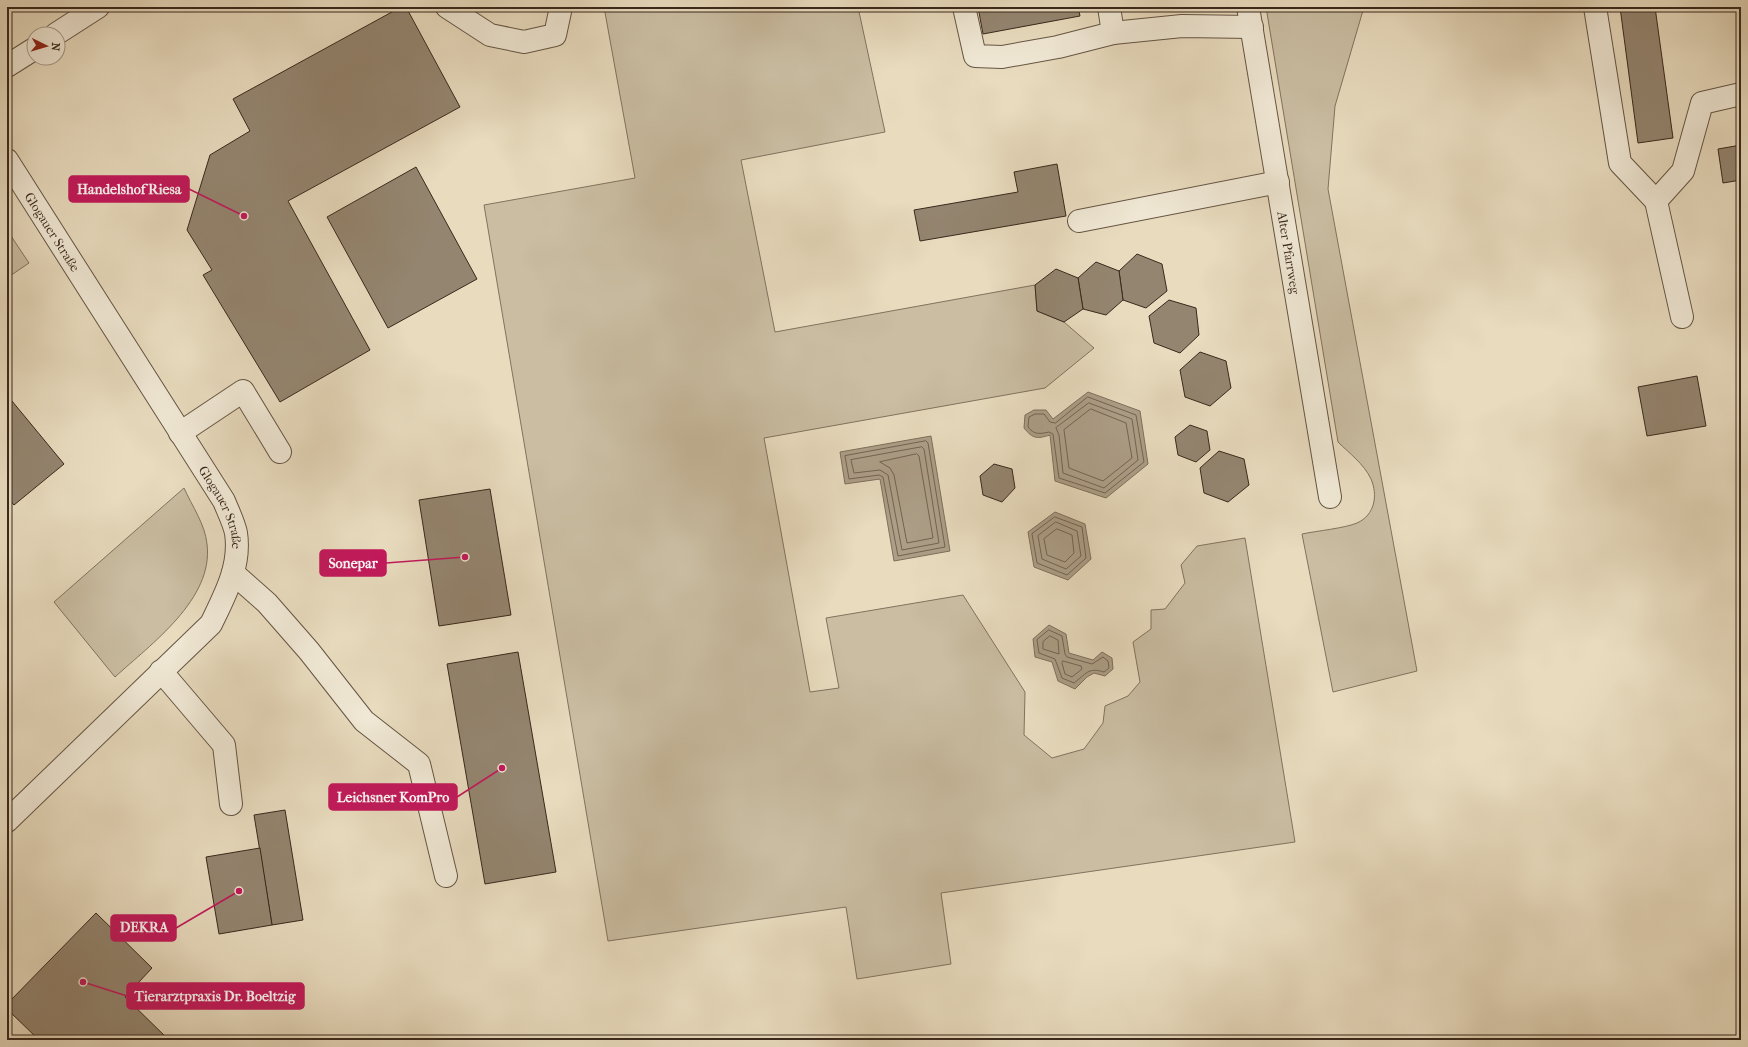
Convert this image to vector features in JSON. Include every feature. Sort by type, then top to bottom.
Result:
[{"type":"street","points":[[66,28],[98,7]]},
{"type":"street","points":[[447,7],[490,35],[524,42],[555,35],[561,7]]},
{"type":"street","points":[[964,7],[975,56],[1002,57],[1058,47],[1113,33],[1250,17]]},
{"type":"street","points":[[1108,7],[1113,33]]},
{"type":"street","points":[[1595,7],[1620,163],[1656,201],[1682,317]]},
{"type":"street","name":"Alter Pfarrweg","points":[[1250,17],[1330,498]]},
{"type":"street","points":[[7,66],[26,54]]},
{"type":"street","points":[[1656,201],[1683,171],[1702,103],[1741,94]]},
{"type":"street","name":"Glogauer Straße","points":[[7,160],[224,501],[236,533],[236,564],[228,591],[211,624],[7,821]]},
{"type":"street","points":[[1079,221],[1278,182]]},
{"type":"street","points":[[180,433],[243,391],[280,452]]},
{"type":"street","points":[[233,573],[267,603],[309,651],[364,721],[419,764],[446,876]]},
{"type":"street","points":[[161,671],[224,745],[230,804]]},
{"type":"shaded area","points":[[604,7],[858,7],[885,132],[741,160],[775,332],[1035,285],[1037,311],[1064,322],[1094,348],[1045,388],[764,438],[810,692],[839,688],[826,618],[963,595],[1025,692],[1024,735],[1052,758],[1084,749],[1103,723],[1105,706],[1128,696],[1140,682],[1133,642],[1151,629],[1151,610],[1165,609],[1185,583],[1181,565],[1197,546],[1245,538],[1295,842],[941,893],[951,964],[857,979],[846,907],[608,941],[484,205],[635,178]]},
{"type":"shaded area","points":[[1266,7],[1364,7],[1335,106],[1328,189],[1417,671],[1333,692],[1302,534],[1357,523],[1368,515],[1371,510],[1374,492],[1371,479],[1364,468],[1338,442]]},
{"type":"shaded area","points":[[7,230],[29,263],[7,278]]},
{"type":"shaded area","points":[[184,488],[201,522],[206,537],[207,564],[201,583],[190,602],[177,619],[146,650],[115,677],[54,602]]},
{"type":"water","points":[[1088,392],[1140,411],[1148,464],[1106,498],[1055,481],[1050,435],[1036,437],[1024,428],[1025,415],[1034,410],[1046,410],[1053,419]]},
{"type":"water","points":[[931,436],[950,551],[894,561],[880,479],[845,484],[840,452]]},
{"type":"water","points":[[1055,512],[1085,524],[1091,559],[1068,580],[1034,567],[1028,532]]},
{"type":"water","points":[[1049,625],[1066,634],[1069,653],[1093,660],[1102,652],[1112,658],[1113,669],[1105,676],[1094,673],[1087,677],[1075,689],[1058,681],[1052,662],[1035,657],[1033,639]]},
{"type":"building","points":[[401,7],[406,7],[460,107],[288,201],[370,350],[280,402],[203,275],[212,270],[187,230],[210,155],[250,131],[233,99]]},
{"type":"building","points":[[978,7],[1078,7],[1080,16],[983,34]]},
{"type":"building","points":[[1620,7],[1655,7],[1673,138],[1638,143]]},
{"type":"building","points":[[1741,145],[1741,180],[1723,183],[1718,149]]},
{"type":"building","points":[[1057,164],[1066,216],[920,241],[914,210],[1018,192],[1014,172]]},
{"type":"building","points":[[416,167],[477,279],[388,328],[327,217]]},
{"type":"building","points":[[1137,254],[1162,264],[1167,291],[1146,308],[1123,300],[1119,271]]},
{"type":"building","points":[[1096,262],[1119,271],[1123,300],[1106,315],[1083,309],[1078,278]]},
{"type":"building","points":[[1056,269],[1078,278],[1083,309],[1064,322],[1037,311],[1035,285]]},
{"type":"building","points":[[1169,300],[1196,308],[1199,335],[1180,353],[1154,343],[1149,316]]},
{"type":"building","points":[[1200,352],[1226,361],[1231,388],[1210,406],[1185,397],[1180,370]]},
{"type":"building","points":[[1697,376],[1706,426],[1647,436],[1638,387]]},
{"type":"building","points":[[7,395],[64,464],[14,505],[7,497]]},
{"type":"building","points":[[1190,425],[1207,431],[1210,450],[1196,462],[1178,455],[1175,437]]},
{"type":"building","points":[[1219,451],[1244,459],[1249,485],[1228,502],[1204,493],[1200,468]]},
{"type":"building","points":[[994,464],[1012,469],[1015,488],[1002,502],[983,495],[980,476]]},
{"type":"building","points":[[490,489],[511,615],[439,626],[419,500]]},
{"type":"building","points":[[518,652],[556,872],[485,884],[447,664]]},
{"type":"building","points":[[285,810],[303,920],[272,925],[254,815]]},
{"type":"building","points":[[260,848],[272,925],[219,934],[206,857]]},
{"type":"building","points":[[96,913],[152,968],[125,997],[169,1040],[39,1040],[7,1009],[7,1004]]},
{"type":"place","name":"Handelshof Riesa","points":[[244,216]]},
{"type":"place","name":"Sonepar","points":[[465,557]]},
{"type":"place","name":"Leichsner KomPro","points":[[502,768]]},
{"type":"place","name":"DEKRA","points":[[239,891]]},
{"type":"place","name":"Tierarztpraxis Dr. Boeltzig","points":[[83,982]]}]
